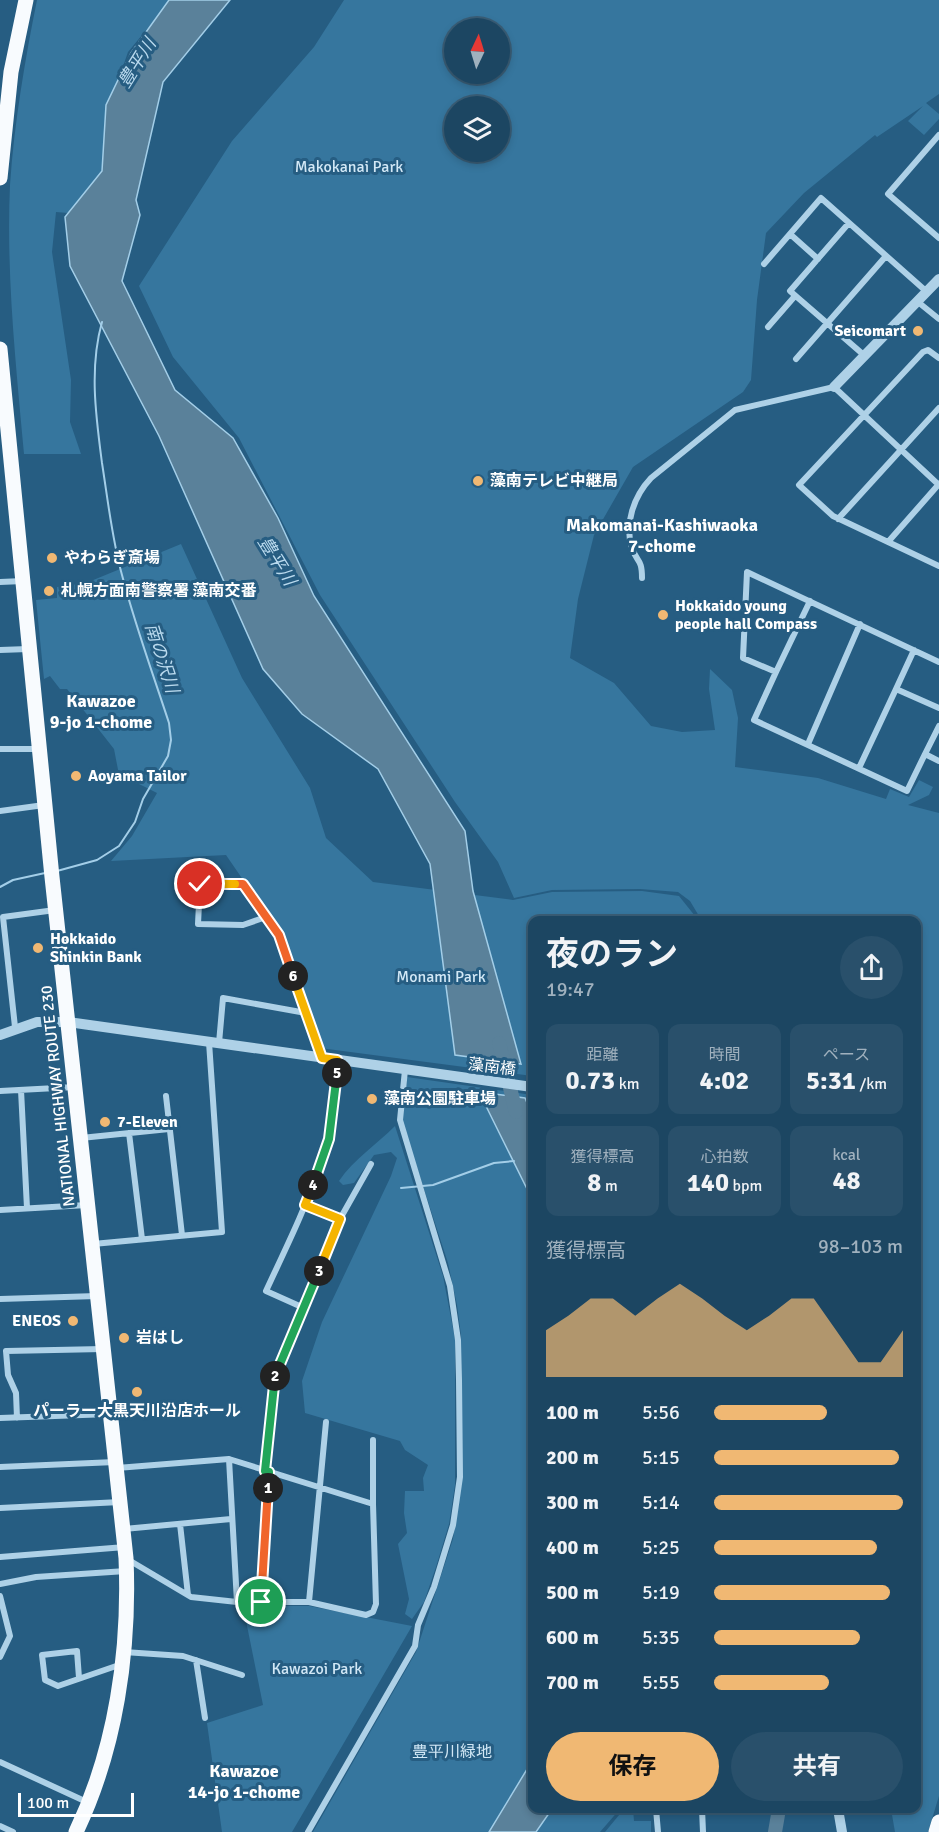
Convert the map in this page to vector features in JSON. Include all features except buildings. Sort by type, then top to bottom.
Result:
[{"type":"highway","points":[[0,178],[11,72],[26,0]]},
{"type":"highway","name":"NATIONAL HIGHWAY ROUTE 230","points":[[0,350],[38,749],[126,1559],[123,1658],[105,1755],[90,1803],[76,1832]]},
{"type":"highway","points":[[936,1832],[939,1822]]},
{"type":"street","points":[[939,135],[888,194],[939,238]]},
{"type":"street","points":[[764,264],[821,198],[927,292]]},
{"type":"street","points":[[848,224],[790,291],[865,357]]},
{"type":"street","points":[[790,234],[818,259]]},
{"type":"street","points":[[796,359],[886,256]]},
{"type":"street","points":[[642,578],[642,564],[632,547],[631,515],[636,498],[651,478],[735,410],[834,387],[939,279]]},
{"type":"street","points":[[768,327],[795,296]]},
{"type":"street","points":[[918,302],[939,319]]},
{"type":"street","points":[[938,564],[838,519],[811,499],[799,485],[925,350],[939,358]]},
{"type":"street","points":[[834,387],[939,485],[888,542]]},
{"type":"street","points":[[838,519],[899,449],[939,408]]},
{"type":"street","points":[[0,454],[12,469]]},
{"type":"street","points":[[776,672],[743,658],[747,572],[939,662]]},
{"type":"street","points":[[0,582],[23,581]]},
{"type":"street","points":[[810,601],[754,720],[907,791],[939,726]]},
{"type":"street","points":[[808,744],[860,624]]},
{"type":"street","points":[[0,650],[28,649]]},
{"type":"street","points":[[859,768],[914,650]]},
{"type":"street","points":[[896,689],[939,708]]},
{"type":"street","points":[[0,749],[38,749]]},
{"type":"street","points":[[925,754],[939,761]]},
{"type":"street","points":[[0,811],[45,804]]},
{"type":"street","points":[[266,917],[243,925],[198,924],[200,884],[243,884],[279,935],[322,1058]]},
{"type":"street","points":[[15,1027],[3,944],[3,917],[56,910]]},
{"type":"street","points":[[93,1245],[222,1232],[214,1042],[223,998],[306,1013]]},
{"type":"street","name":"藻南橋","points":[[0,1035],[15,1027],[50,1020],[528,1086]]},
{"type":"street","points":[[304,1308],[266,1291],[305,1205],[329,1139],[337,1083],[337,1060]]},
{"type":"street","points":[[308,1832],[415,1646],[418,1625],[434,1587],[453,1524],[460,1477],[458,1340],[454,1306],[441,1251],[400,1120],[405,1070]]},
{"type":"street","points":[[0,1091],[75,1087]]},
{"type":"street","points":[[21,1090],[27,1209]]},
{"type":"street","points":[[166,1096],[182,1235]]},
{"type":"street","points":[[81,1138],[169,1129]]},
{"type":"street","points":[[129,1133],[142,1239]]},
{"type":"street","points":[[261,1602],[267,1471],[275,1375],[340,1219],[371,1164]]},
{"type":"street","points":[[0,1210],[88,1205]]},
{"type":"street","points":[[305,1205],[340,1219]]},
{"type":"street","points":[[0,1299],[98,1296]]},
{"type":"street","points":[[17,1418],[16,1393],[8,1375],[6,1352],[103,1349]]},
{"type":"street","points":[[0,1419],[110,1414]]},
{"type":"street","points":[[309,1602],[326,1422]]},
{"type":"street","points":[[0,1557],[126,1559],[188,1595],[237,1602],[309,1602],[366,1615],[374,1612],[376,1604],[373,1440]]},
{"type":"street","points":[[229,1459],[237,1602]]},
{"type":"street","points":[[0,1467],[116,1465],[229,1459],[373,1504]]},
{"type":"street","points":[[0,1508],[121,1502]]},
{"type":"street","points":[[123,1529],[231,1519]]},
{"type":"street","points":[[180,1524],[188,1595]]},
{"type":"street","points":[[0,1584],[126,1559]]},
{"type":"street","points":[[0,1596],[10,1636],[0,1657]]},
{"type":"street","points":[[80,1678],[77,1651],[42,1655],[45,1680],[58,1686],[80,1678],[123,1658],[183,1656],[242,1675]]},
{"type":"street","points":[[196,1660],[205,1719]]},
{"type":"street","points":[[0,1762],[90,1803]]},
{"type":"street","points":[[656,1813],[658,1832]]},
{"type":"street","points":[[702,1813],[703,1832]]},
{"type":"street","points":[[839,1813],[842,1832]]},
{"type":"street","points":[[0,1826],[13,1832]]},
{"type":"green space","points":[[37,0],[171,0],[128,52],[119,78],[108,169],[87,198],[68,213],[56,212],[52,252],[71,380],[70,422],[81,454],[24,454],[15,354],[9,219],[10,185],[20,92]]},
{"type":"green space","name":"Makokanai Park","points":[[344,0],[939,0],[939,94],[926,103],[939,114],[939,119],[924,135],[908,121],[923,106],[877,137],[875,135],[804,193],[766,233],[757,300],[751,380],[743,392],[633,467],[594,535],[578,599],[570,658],[614,683],[651,726],[682,732],[715,730],[709,689],[710,669],[732,690],[738,718],[735,767],[818,778],[886,799],[890,789],[909,797],[919,780],[933,787],[929,795],[908,805],[939,813],[939,1796],[928,1832],[895,1832],[892,1813],[921,1813],[921,916],[699,916],[690,901],[678,892],[640,889],[552,890],[514,898],[498,862],[455,802],[320,595],[239,438],[173,357],[139,286],[232,141],[314,47]]},
{"type":"green space","name":"Monami Park","points":[[181,544],[242,678],[310,788],[326,838],[373,882],[513,900],[552,892],[642,891],[679,896],[695,916],[528,916],[528,1075],[320,1048],[281,935],[226,855],[111,861],[132,836],[157,793],[139,784],[120,780],[114,749],[67,689],[60,689],[50,676],[44,679],[36,600],[57,598],[57,587],[86,583]]},
{"type":"green space","name":"豊平川緑地","points":[[407,1077],[528,1094],[528,1813],[617,1813],[600,1832],[313,1832],[416,1652],[453,1539],[462,1480],[461,1335],[457,1305],[448,1263],[402,1122]]},
{"type":"green space","points":[[395,1126],[443,1276],[455,1339],[455,1485],[449,1524],[436,1567],[424,1602],[412,1619],[405,1614],[409,1599],[398,1544],[407,1533],[404,1513],[405,1491],[424,1491],[423,1478],[428,1465],[405,1450],[400,1441],[305,1413],[302,1381],[322,1322],[391,1176],[397,1158],[391,1152],[374,1155],[354,1183],[343,1185],[339,1181],[358,1159]]},
{"type":"green space","name":"Kawazoi Park","points":[[243,1606],[309,1606],[412,1626],[292,1832],[222,1832],[207,1723],[263,1705]]},
{"type":"green space","points":[[621,1813],[633,1813],[634,1821],[651,1821],[651,1832],[605,1832]]},
{"type":"water","points":[[169,0],[230,0],[163,82],[136,200],[140,215],[122,281],[175,390],[233,438],[278,518],[314,596],[465,831],[473,891],[521,1064],[455,1055],[430,864],[378,769],[302,714],[263,669],[159,436],[70,266],[65,217],[102,171],[106,105],[131,53]]},
{"type":"water","points":[[479,1092],[525,1098],[528,1105],[528,1191]]},
{"type":"water","points":[[528,1768],[528,1813],[549,1813],[536,1832],[489,1832]]},
{"type":"waterway","name":"南の沢川","points":[[57,871],[97,860],[119,846],[135,822],[143,799],[168,756],[171,740],[169,723],[127,594],[110,520],[95,392],[96,357],[102,322]]},
{"type":"waterway","name":"南の沢川","points":[[0,887],[13,880],[45,873]]},
{"type":"waterway","name":"豊平川","points":[[499,1043],[516,1112]]},
{"type":"waterway","points":[[401,1188],[433,1185],[494,1163],[514,1161]]},
{"type":"waterway","points":[[775,1832],[778,1813]]},
{"type":"place","name":"Seicomart","points":[[918,331]]},
{"type":"place","name":"藻南テレビ中継局","points":[[478,481]]},
{"type":"place","name":"やわらぎ斎場","points":[[52,558]]},
{"type":"place","name":"札幌方面南警察署 藻南交番","points":[[49,591]]},
{"type":"place","name":"Hokkaido young people hall Compass","points":[[663,615]]},
{"type":"place","name":"Aoyama Tailor","points":[[76,776]]},
{"type":"place","name":"Hokkaido Shinkin Bank","points":[[38,948]]},
{"type":"place","name":"藻南公園駐車場","points":[[372,1099]]},
{"type":"place","name":"7-Eleven","points":[[105,1122]]},
{"type":"place","name":"ENEOS","points":[[73,1321]]},
{"type":"place","name":"岩はし","points":[[124,1338]]},
{"type":"place","name":"パーラー大黒天川沿店ホール","points":[[137,1392]]},
{"type":"district","name":"Makomanai-Kashiwaoka 7-chome","points":[[662,535]]},
{"type":"district","name":"Kawazoe 9-jo 1-chome","points":[[101,711]]},
{"type":"district","name":"Kawazoe 14-jo 1-chome","points":[[244,1781]]},
{"type":"route","points":[[200,884],[243,884],[279,935],[322,1058],[337,1060],[337,1083],[329,1139],[305,1205],[340,1219],[275,1375],[265,1471],[269,1472],[261,1602]]}]
